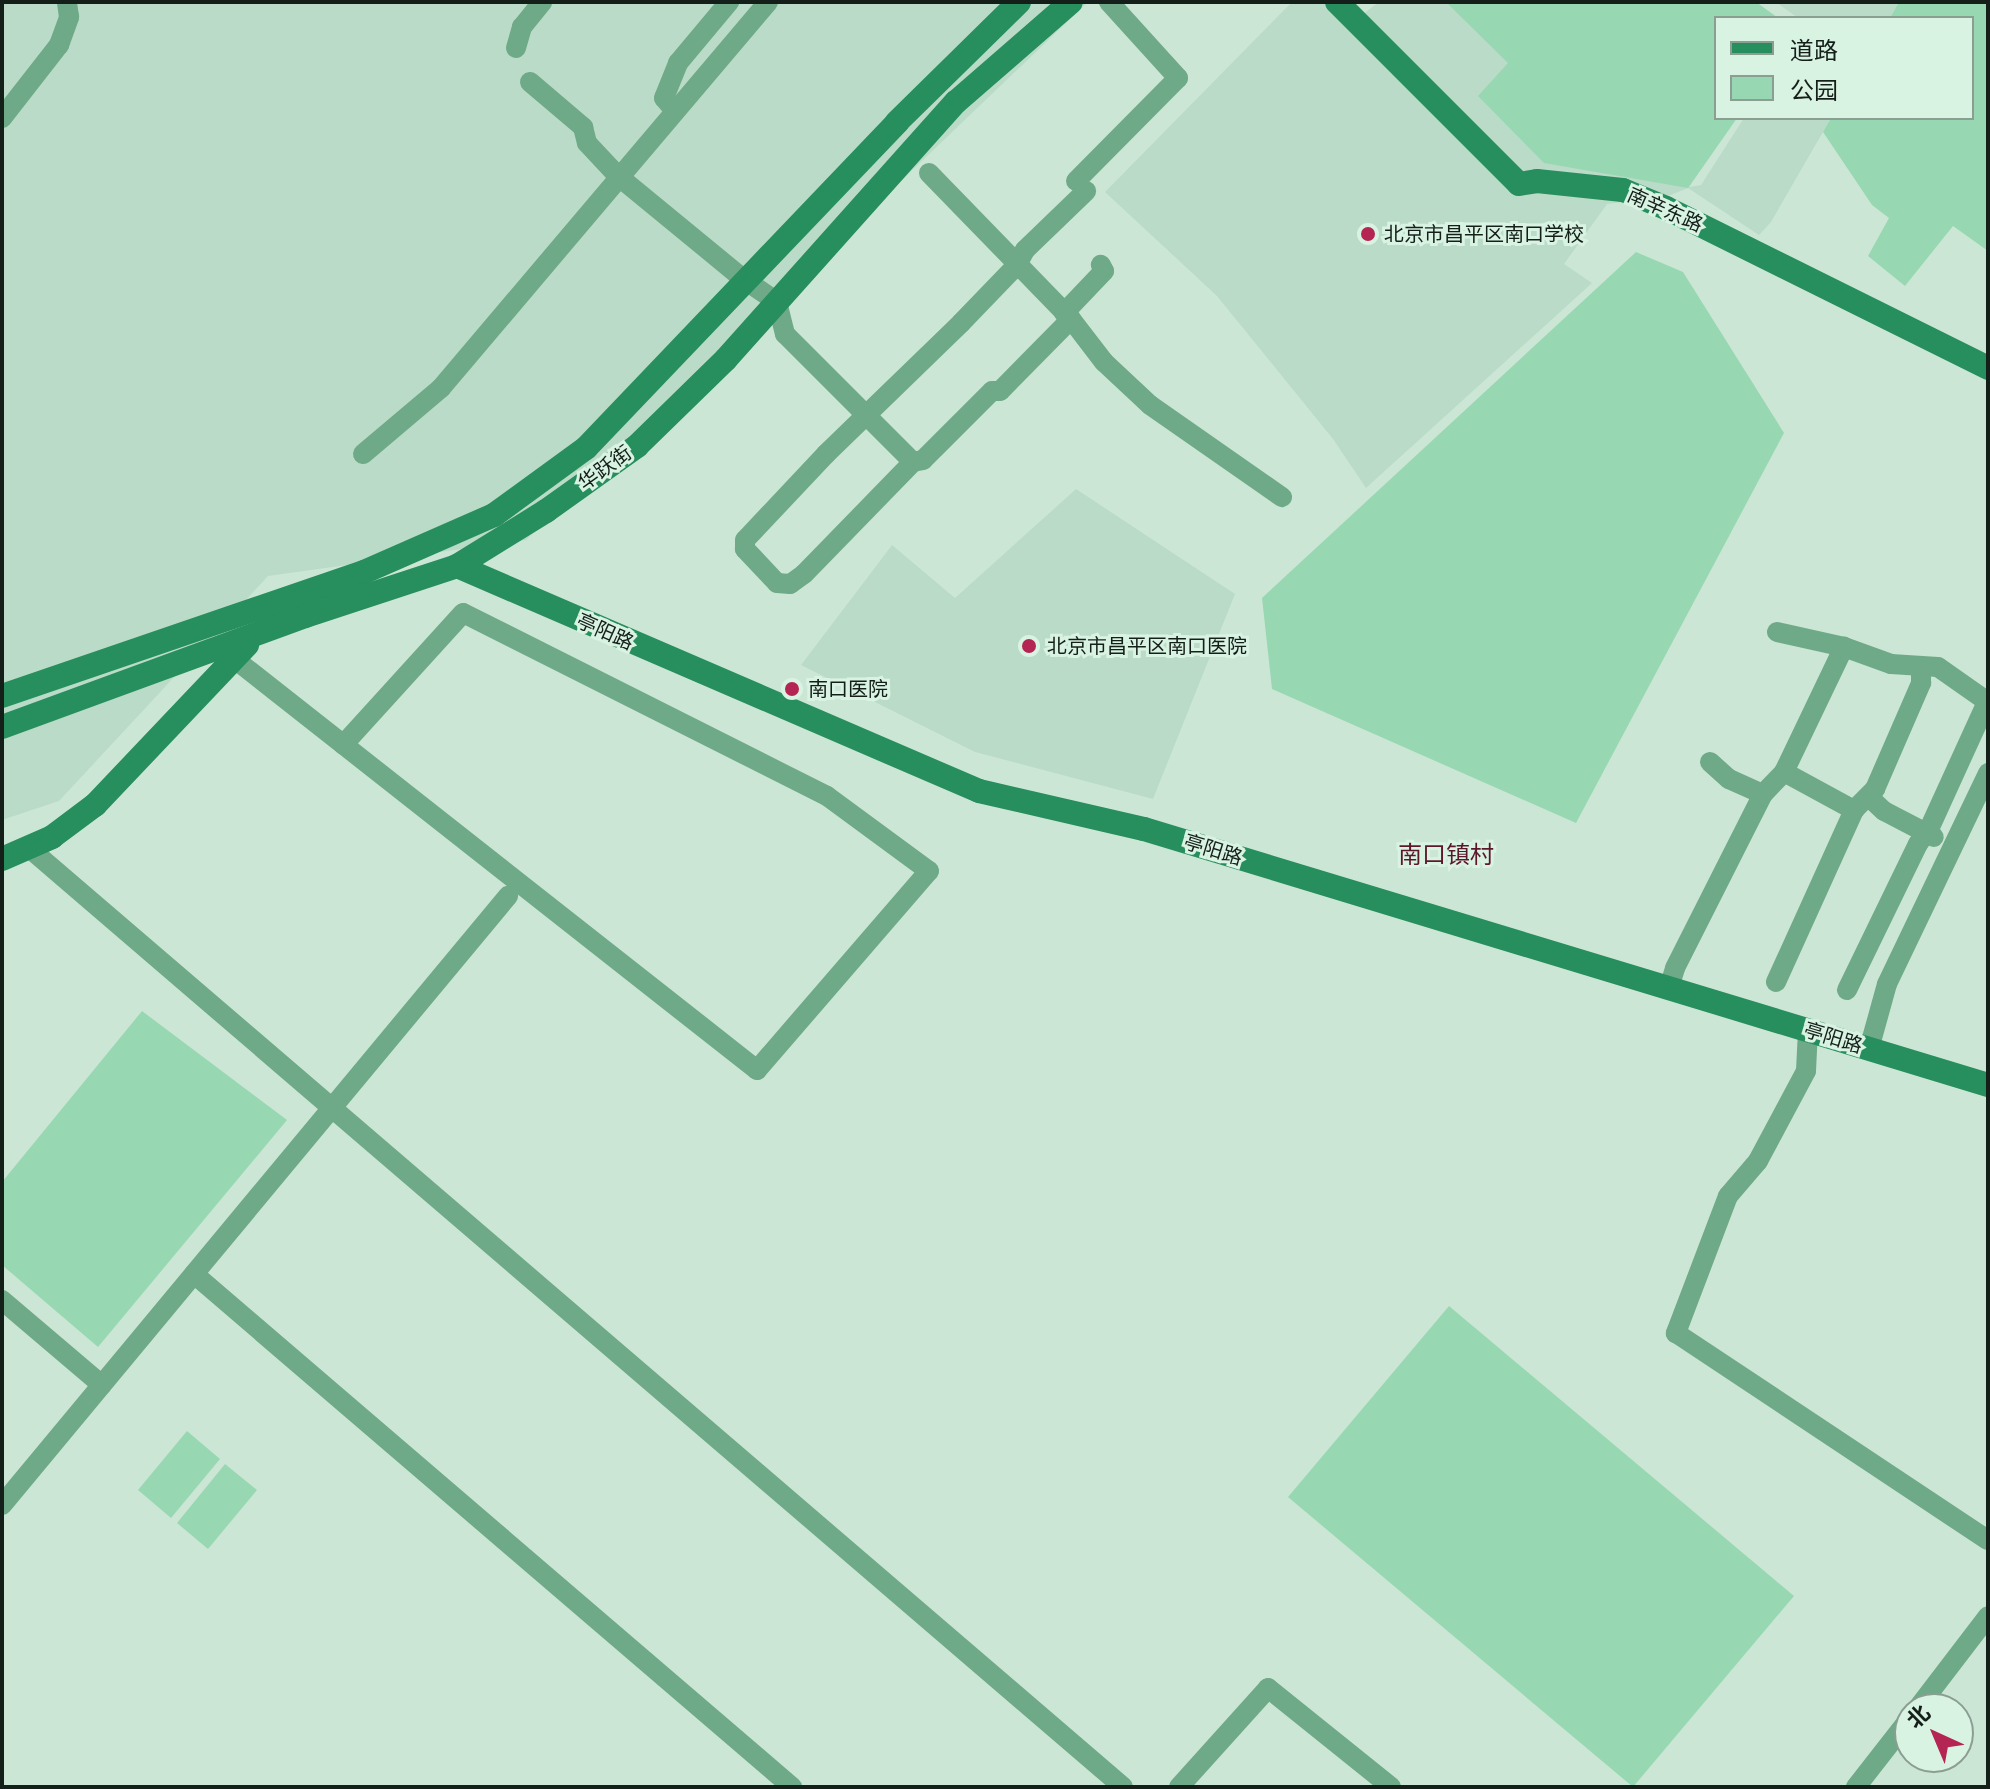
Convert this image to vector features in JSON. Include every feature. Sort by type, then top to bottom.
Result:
[{"type":"street","points":[[2,118],[59,45],[69,17],[67,2]]},
{"type":"street","points":[[516,48],[522,27],[542,2]]},
{"type":"street","points":[[675,111],[664,98],[678,63],[729,2]]},
{"type":"street","points":[[363,454],[441,388],[768,2]]},
{"type":"street","name":"华跃街","points":[[2,696],[364,572],[494,515],[586,448],[748,282],[897,122],[1019,2]]},
{"type":"street","name":"华跃街","points":[[2,727],[305,616],[457,566],[546,511],[637,446],[726,359],[956,102],[1071,2]]},
{"type":"street","points":[[1101,265],[1104,271],[1068,316],[1000,391],[992,391],[923,460],[913,462],[804,574],[790,584],[777,583],[745,549],[745,540],[1017,265],[1025,250],[1178,78],[1109,2]]},
{"type":"street","name":"南辛东路","points":[[1337,2],[1519,184],[1537,181],[1623,190],[1666,208],[1988,368]]},
{"type":"street","points":[[1345,2],[1354,2]]},
{"type":"street","points":[[530,82],[583,127],[587,143],[618,176],[777,302],[785,334],[913,462]]},
{"type":"street","points":[[929,173],[1068,316],[1104,362],[1150,405],[1282,497]]},
{"type":"street","name":"亭阳路","points":[[457,566],[979,791],[1144,829],[1988,1085]]},
{"type":"street","points":[[232,657],[343,745],[757,1070],[929,871],[827,796],[463,613],[343,745]]},
{"type":"street","points":[[1777,632],[1844,647],[1882,661],[1921,668],[1938,667],[1987,702],[1930,827],[1923,833],[1847,990]]},
{"type":"street","points":[[2,859],[52,837],[95,805],[232,657],[262,634]]},
{"type":"street","points":[[1669,988],[1675,968],[1763,794],[1784,772],[1844,647]]},
{"type":"street","points":[[1776,982],[1921,683],[1921,668]]},
{"type":"street","points":[[1710,762],[1729,779],[1763,794]]},
{"type":"street","points":[[1784,772],[1884,811],[1923,833],[1955,842]]},
{"type":"street","points":[[1869,1049],[1887,984],[1988,773]]},
{"type":"street","points":[[28,847],[1123,1787]]},
{"type":"street","points":[[2,1505],[508,896]]},
{"type":"street","points":[[1808,1030],[1806,1071],[1758,1161],[1728,1196],[1676,1333],[1988,1540]]},
{"type":"street","points":[[194,1274],[792,1787]]},
{"type":"street","points":[[2,1300],[102,1385]]},
{"type":"street","points":[[1929,1693],[1988,1616]]},
{"type":"street","points":[[1179,1787],[1268,1688],[1391,1787]]},
{"type":"street","points":[[1866,1783],[1894,1742]]},
{"type":"shaded area","points":[[2,2],[1088,2],[526,540],[268,576],[59,801],[2,820]]},
{"type":"shaded area","name":"北京市昌平区南口学校","points":[[1292,2],[1323,2],[1362,15],[1379,2],[1756,2],[1775,16],[1714,16],[1714,120],[1736,120],[1689,187],[1701,185],[1743,120],[1830,120],[1771,222],[1759,235],[1688,188],[1668,196],[1607,204],[1564,264],[1592,283],[1366,488],[1333,439],[1217,296],[1105,192]]},
{"type":"shaded area","points":[[1776,2],[1899,2],[1891,16],[1795,16]]},
{"type":"shaded area","points":[[1076,489],[1235,594],[1153,799],[975,752],[801,665],[892,545],[955,598]]},
{"type":"green space","points":[[1446,2],[1756,2],[1775,16],[1714,16],[1714,120],[1736,120],[1688,188],[1544,163],[1478,96],[1508,63]]},
{"type":"green space","points":[[1899,2],[1988,2],[1988,251],[1953,226],[1905,286],[1868,256],[1889,218],[1872,205],[1823,132],[1830,120],[1974,120],[1974,16],[1891,16]]},
{"type":"green space","points":[[1636,252],[1683,272],[1784,433],[1576,823],[1272,689],[1262,598]]},
{"type":"green space","points":[[142,1011],[287,1120],[98,1347],[2,1265],[2,1182]]},
{"type":"green space","points":[[1449,1306],[1794,1596],[1633,1787],[1288,1497]]},
{"type":"green space","points":[[187,1431],[220,1459],[171,1518],[138,1490]]},
{"type":"green space","points":[[225,1464],[257,1490],[208,1549],[177,1523]]},
{"type":"place","name":"北京市昌平区南口学校","points":[[1368,234]]},
{"type":"place","name":"北京市昌平区南口医院","points":[[1029,646]]},
{"type":"place","name":"南口医院","points":[[792,689]]},
{"type":"district","name":"南口镇村","points":[[1446,856]]}]
